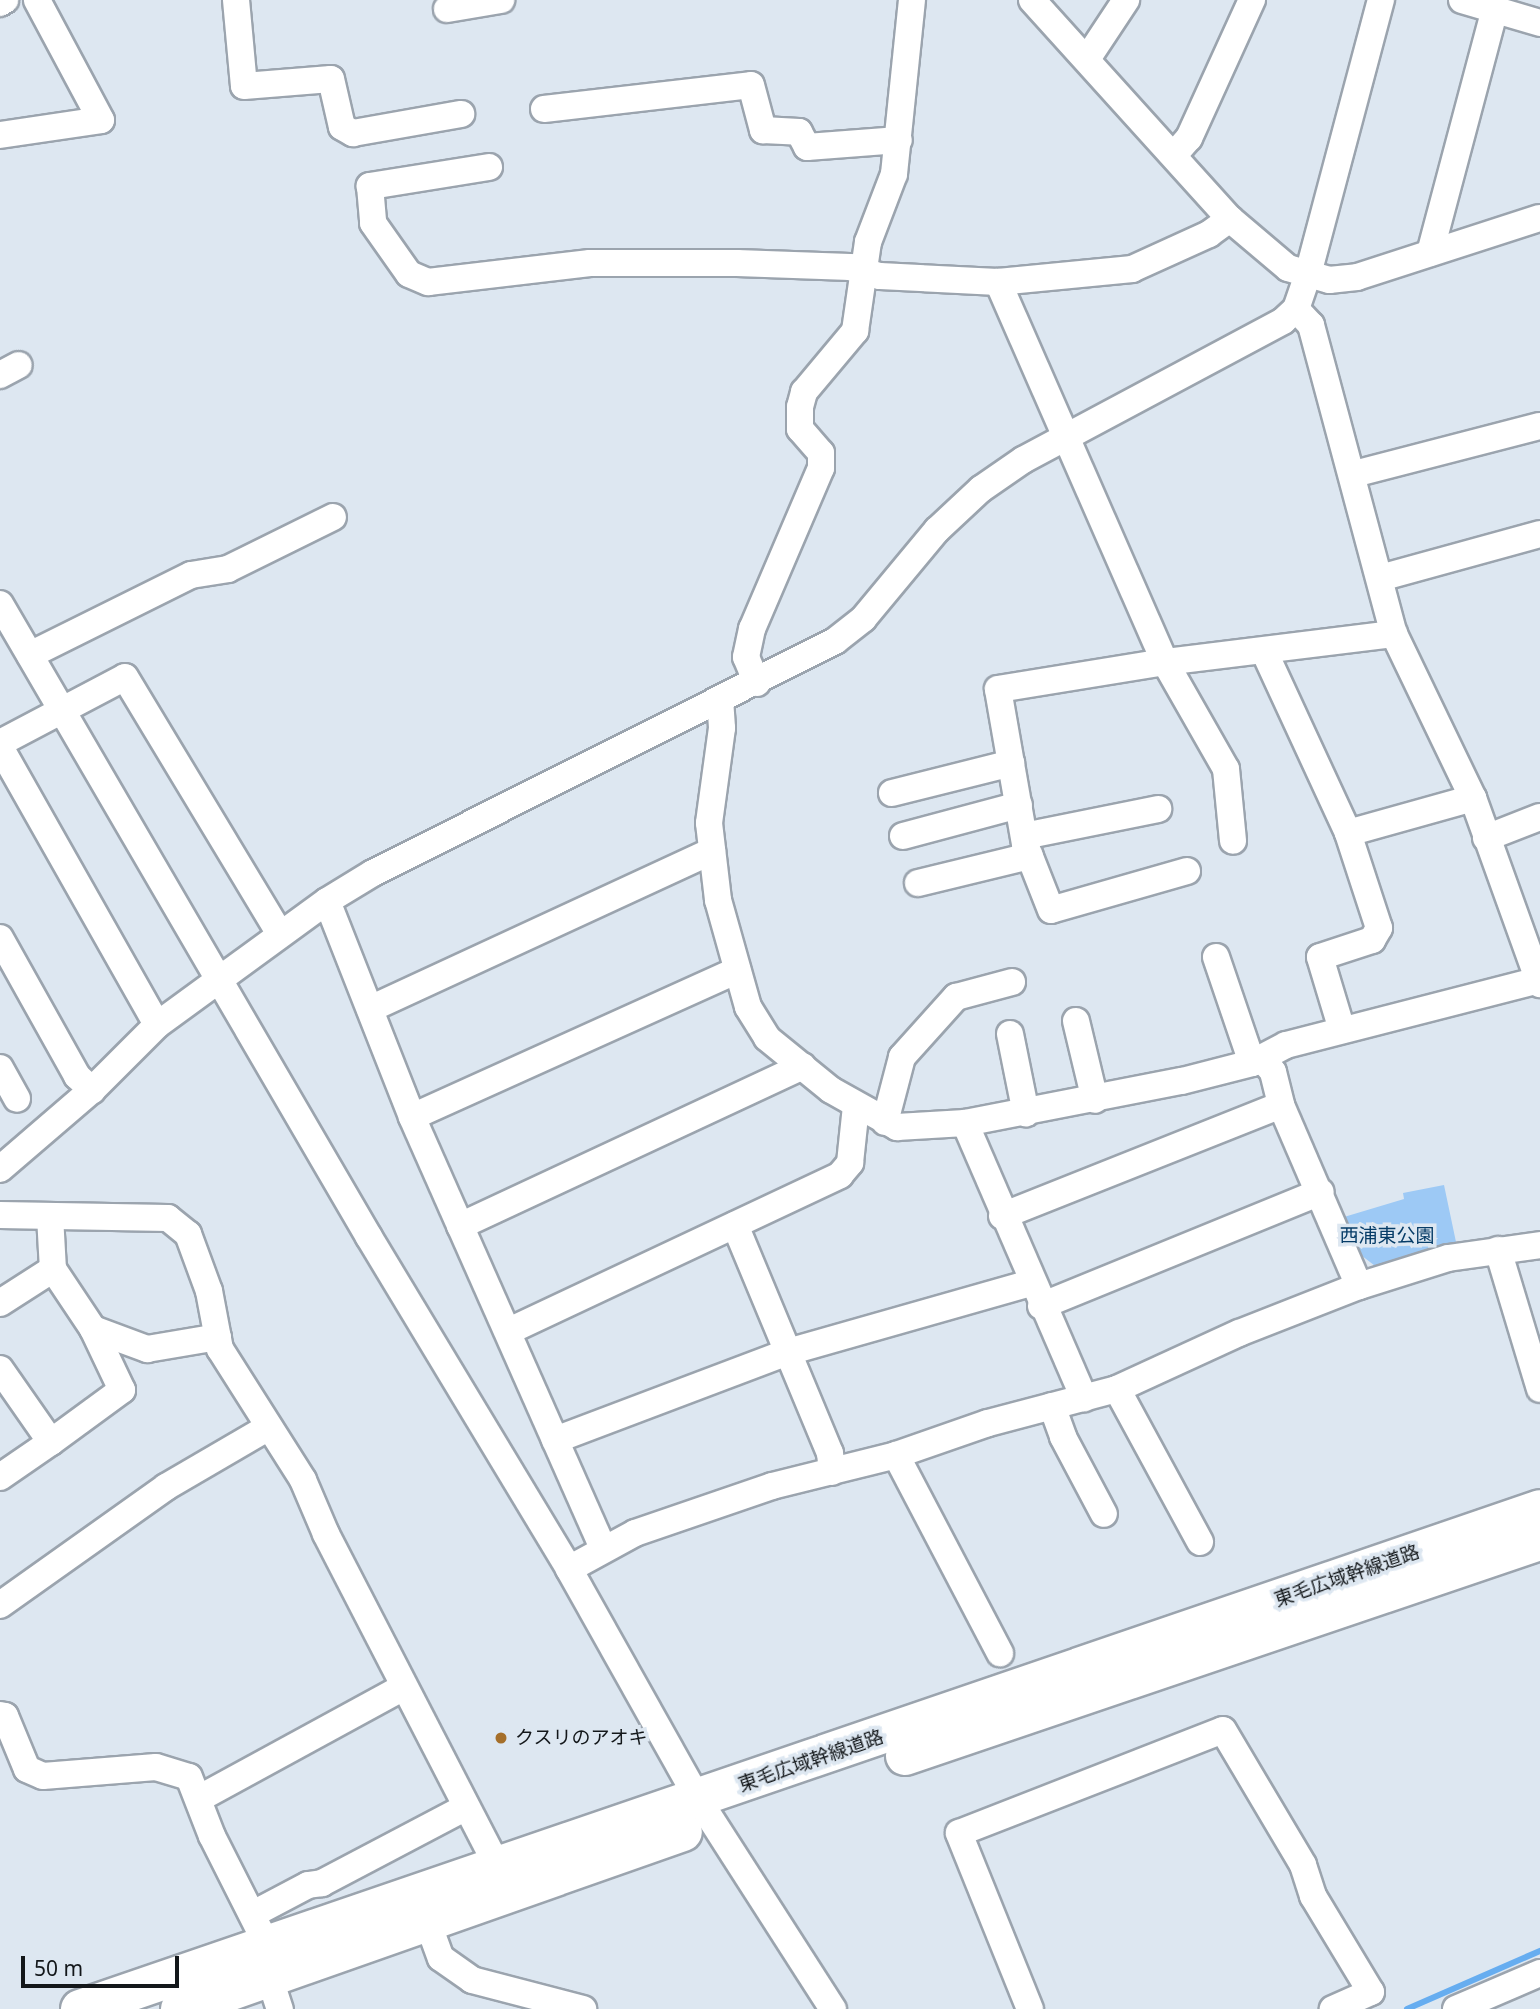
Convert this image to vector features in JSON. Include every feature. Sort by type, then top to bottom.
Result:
[{"type":"highway","name":"東毛広域幹線道路","points":[[80,2009],[428,1923],[705,1811],[1540,1509]]},
{"type":"highway","name":"東毛広域幹線道路","points":[[180,2009],[268,1961],[498,1867],[705,1811],[1540,1541]]},
{"type":"street","points":[[0,3],[5,0]]},
{"type":"street","points":[[0,135],[101,120],[37,0]]},
{"type":"street","points":[[236,0],[244,86],[331,79],[342,127],[354,133],[461,114]]},
{"type":"street","points":[[447,9],[500,0]]},
{"type":"street","points":[[757,683],[746,657],[752,629],[821,468],[821,453],[800,429],[800,407],[804,392],[855,331],[868,242],[894,174],[912,0]]},
{"type":"street","points":[[1032,0],[1230,219],[1266,254],[1308,274],[1329,280],[1357,277],[1540,218]]},
{"type":"street","points":[[1087,59],[1126,0]]},
{"type":"street","points":[[1174,155],[1189,138],[1252,0]]},
{"type":"street","points":[[0,1169],[92,1090],[157,1025],[279,932],[327,901],[720,699],[757,683],[845,634],[863,619],[957,509],[1023,460],[1283,321],[1296,309],[1308,274],[1381,0]]},
{"type":"street","points":[[1462,0],[1540,23]]},
{"type":"street","points":[[1430,253],[1494,9]]},
{"type":"street","points":[[544,109],[751,85],[763,130],[799,132],[807,147],[899,140]]},
{"type":"street","points":[[489,167],[370,186],[373,223],[409,274],[428,282],[590,264],[737,262],[849,267],[863,272],[998,282],[1132,269],[1209,234],[1230,219]]},
{"type":"street","points":[[998,282],[1069,435],[1165,662],[1226,769],[1233,841]]},
{"type":"street","points":[[720,699],[722,728],[709,823],[712,851],[718,900],[737,970],[756,1024],[803,1066],[856,1107],[897,1127],[965,1123],[1095,1100],[1257,1060],[1286,1045],[1342,1030],[1539,982],[1473,798],[1394,634],[1354,474],[1311,325],[1296,309]]},
{"type":"street","points":[[1354,474],[1540,426]]},
{"type":"street","points":[[30,655],[191,575],[228,569],[333,517]]},
{"type":"street","points":[[1380,578],[1540,534]]},
{"type":"street","points":[[0,604],[569,1569],[705,1811],[833,2009]]},
{"type":"street","points":[[1186,871],[1051,910],[1027,846],[998,689],[1165,662],[1394,634]]},
{"type":"street","points":[[1264,650],[1348,833],[1379,928],[1372,940],[1320,957],[1342,1030]]},
{"type":"street","points":[[157,1025],[0,745],[125,677],[279,932]]},
{"type":"street","points":[[892,793],[1011,763]]},
{"type":"street","points":[[1348,833],[1473,798]]},
{"type":"street","points":[[903,836],[1019,805]]},
{"type":"street","points":[[918,883],[1027,846],[1158,809]]},
{"type":"street","points":[[1486,838],[1540,817]]},
{"type":"street","points":[[370,1009],[712,851]]},
{"type":"street","points":[[327,901],[412,1117],[509,1331],[603,1549]]},
{"type":"street","points":[[0,938],[77,1076],[92,1090]]},
{"type":"street","points":[[1216,957],[1257,1060],[1273,1072],[1281,1105],[1321,1192],[1359,1286]]},
{"type":"street","points":[[412,1117],[737,970]]},
{"type":"street","points":[[885,1122],[902,1057],[956,998],[1012,982]]},
{"type":"street","points":[[1076,1021],[1095,1100]]},
{"type":"street","points":[[1010,1034],[1027,1113]]},
{"type":"street","points":[[460,1226],[803,1066]]},
{"type":"street","points":[[0,1069],[17,1099]]},
{"type":"street","points":[[1002,1216],[1281,1105]]},
{"type":"street","points":[[509,1331],[847,1170],[856,1107]]},
{"type":"street","points":[[965,1123],[1036,1295],[1084,1398]]},
{"type":"street","points":[[555,1440],[788,1352],[1036,1295],[1321,1192]]},
{"type":"street","points":[[0,1215],[168,1218],[188,1234],[209,1291],[220,1349],[267,1428],[303,1480],[404,1687],[498,1867]]},
{"type":"street","points":[[0,1477],[122,1390],[93,1329],[53,1269],[50,1216]]},
{"type":"street","points":[[735,1225],[830,1453],[832,1472]]},
{"type":"street","points":[[569,1569],[603,1549],[772,1486],[896,1455],[1052,1406],[1117,1389],[1239,1333],[1359,1286],[1448,1258],[1540,1245]]},
{"type":"street","points":[[1498,1250],[1540,1389]]},
{"type":"street","points":[[0,1303],[53,1269]]},
{"type":"street","points":[[93,1329],[147,1349],[218,1337]]},
{"type":"street","points":[[0,1369],[51,1441]]},
{"type":"street","points":[[1117,1389],[1200,1542]]},
{"type":"street","points":[[1052,1406],[1063,1437],[1104,1514]]},
{"type":"street","points":[[0,1605],[166,1486],[267,1428]]},
{"type":"street","points":[[896,1455],[1000,1653]]},
{"type":"street","points":[[200,1798],[404,1687]]},
{"type":"street","points":[[0,1715],[5,1716],[27,1769],[43,1776],[156,1767],[189,1777],[200,1798],[212,1836],[268,1961]]},
{"type":"street","points":[[1030,2009],[959,1833],[1223,1730],[1303,1865],[1312,1896],[1371,1992],[1333,2009]]},
{"type":"street","points":[[268,1961],[308,1885],[322,1884],[466,1807]]},
{"type":"street","points":[[428,1923],[441,1958],[457,1972],[472,1980],[583,2009]]},
{"type":"street","points":[[1456,2009],[1540,1973]]},
{"type":"green space","name":"西浦東公園","points":[[1444,1185],[1456,1242],[1379,1269],[1357,1252],[1344,1217],[1404,1199],[1403,1193]]},
{"type":"waterway","points":[[1407,2009],[1540,1951]]},
{"type":"place","name":"クスリのアオキ","points":[[501,1738]]}]
